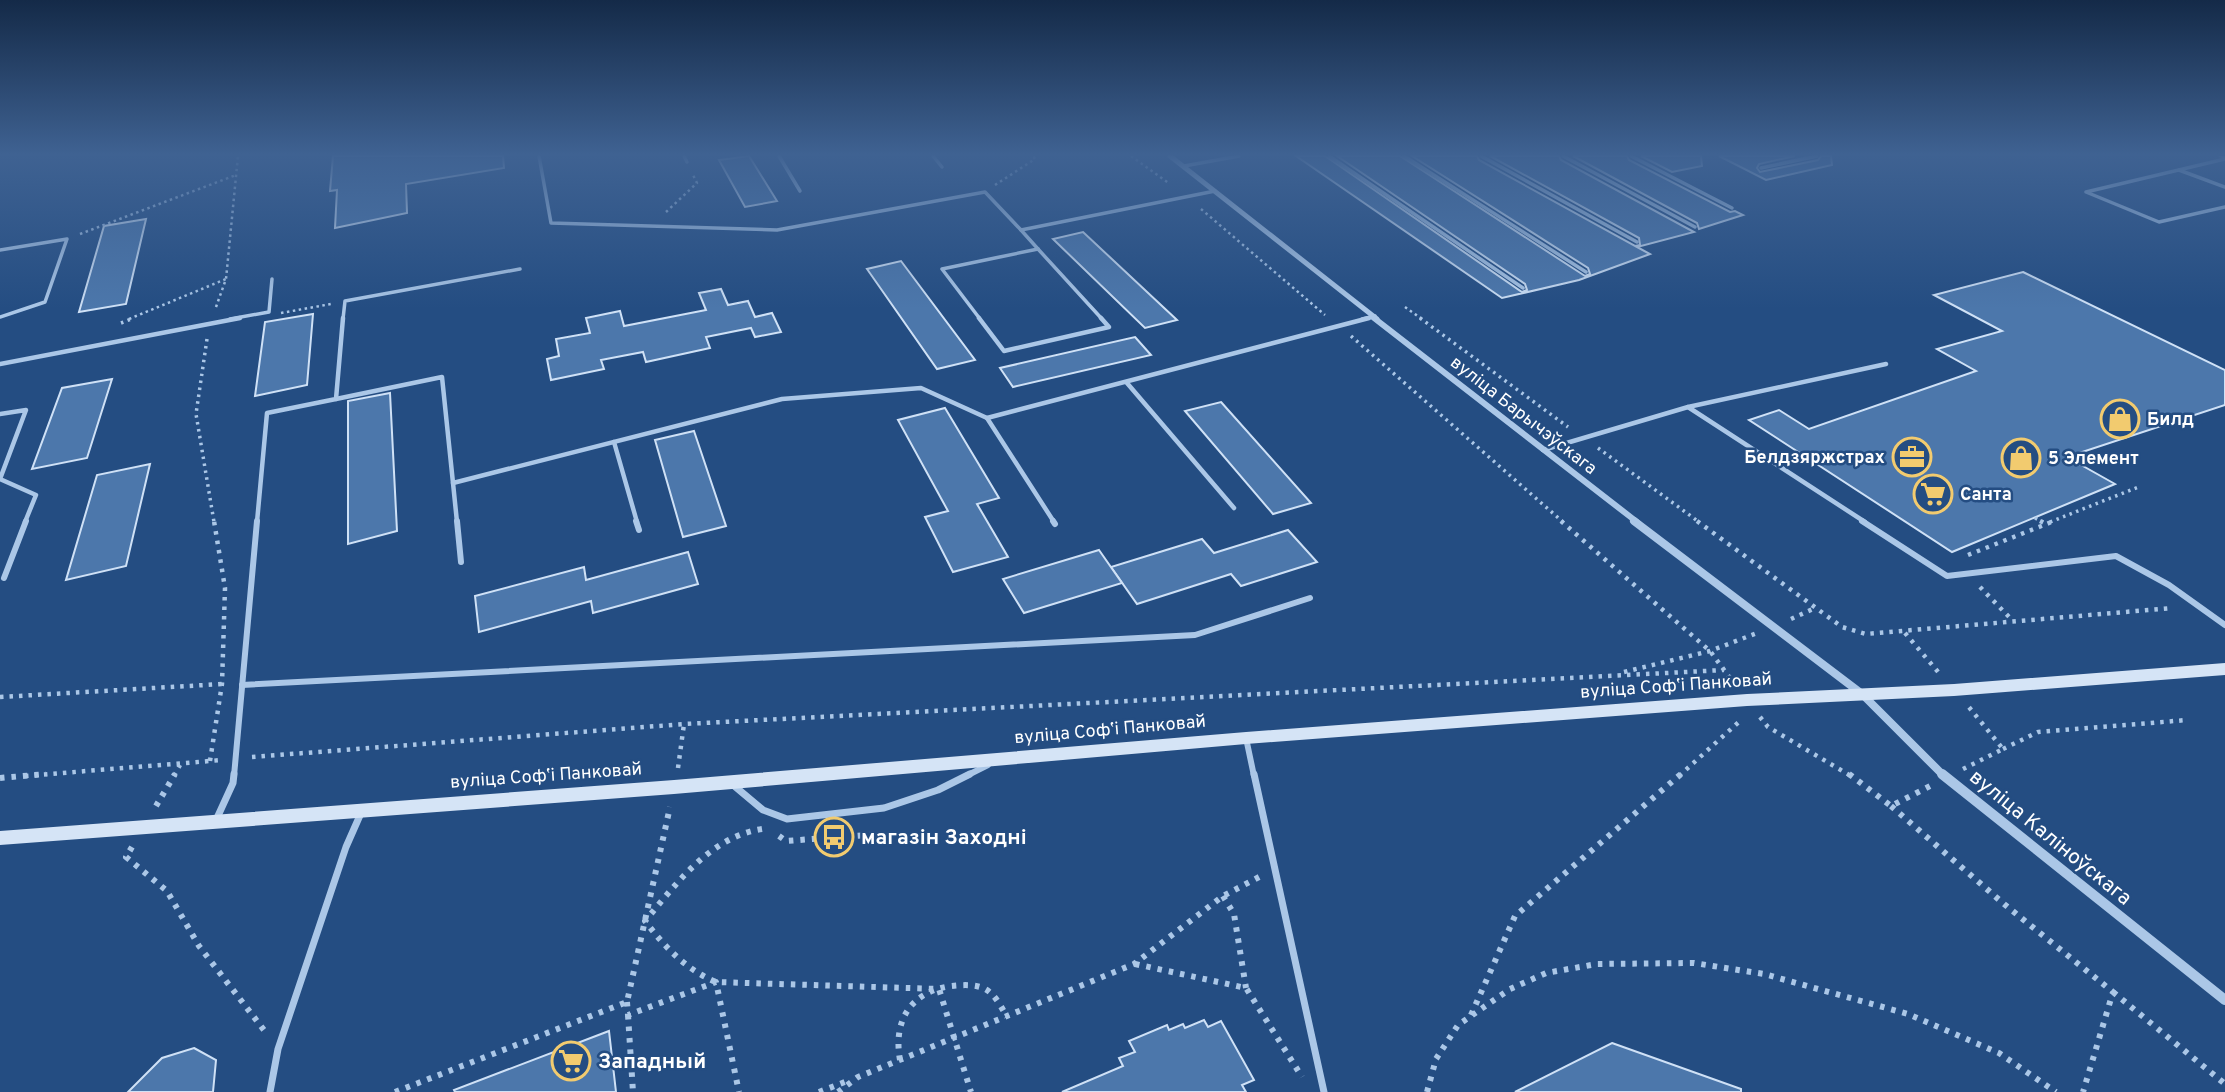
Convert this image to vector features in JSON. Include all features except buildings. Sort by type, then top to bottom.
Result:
[{"type":"main road","name":"вуліца Софʼі Панковай","points":[[0,838],[362,809],[674,788],[1245,738],[1747,700],[1954,690],[2225,669]]},
{"type":"street","name":"вуліца Барычэўскага","points":[[1235,207],[1543,450],[1862,694]]},
{"type":"street","name":"вуліца Каліноўскага","points":[[1862,694],[1946,778],[2225,1000]]},
{"type":"lane","points":[[548,207],[551,223],[777,230],[903,207]]},
{"type":"lane","points":[[999,207],[1039,249],[1109,327],[1004,351],[942,269],[1039,249]]},
{"type":"lane","points":[[1021,230],[1136,207]]},
{"type":"lane","points":[[1404,207],[1523,288]]},
{"type":"lane","points":[[1484,207],[1586,272]]},
{"type":"lane","points":[[1573,207],[1637,242]]},
{"type":"lane","points":[[1658,207],[1695,227]]},
{"type":"lane","points":[[2122,207],[2159,222],[2221,207]]},
{"type":"lane","points":[[0,250],[67,239],[45,302],[0,317]]},
{"type":"lane","points":[[336,399],[345,301],[520,270]]},
{"type":"lane","points":[[0,364],[269,312],[272,279]]},
{"type":"lane","points":[[988,418],[1375,316]]},
{"type":"lane","points":[[1543,450],[1688,407],[1886,365]]},
{"type":"lane","points":[[215,821],[233,783],[267,412],[442,377],[461,562]]},
{"type":"lane","points":[[1127,383],[1234,508]]},
{"type":"lane","points":[[453,483],[782,399],[922,388],[988,418],[1055,524]]},
{"type":"lane","points":[[1688,407],[1947,576],[2116,556],[2169,585],[2225,625]]},
{"type":"lane","points":[[0,415],[26,410],[0,479],[36,495],[4,578]]},
{"type":"lane","points":[[614,442],[639,530]]},
{"type":"lane","points":[[242,685],[1195,635],[1310,598]]},
{"type":"lane","points":[[1245,738],[1324,1092]]},
{"type":"lane","points":[[729,782],[763,810],[787,819],[884,808],[938,790],[999,759]]},
{"type":"lane","points":[[270,1092],[278,1049],[346,847],[362,809]]},
{"type":"path","points":[[67,239],[152,207]]},
{"type":"path","points":[[210,761],[222,684],[225,588],[196,414],[209,325],[226,279],[233,207]]},
{"type":"path","points":[[650,227],[671,207]]},
{"type":"path","points":[[1198,207],[1710,651],[1615,674]]},
{"type":"path","points":[[277,314],[345,301]]},
{"type":"path","points":[[1405,307],[1842,627],[1866,634],[1905,633],[2199,606]]},
{"type":"path","points":[[2013,622],[1955,561],[2141,486]]},
{"type":"path","points":[[2035,517],[2047,524]]},
{"type":"path","points":[[0,778],[684,724],[1724,670]]},
{"type":"path","points":[[0,697],[222,684]]},
{"type":"path","points":[[1471,1016],[1515,916],[1663,790],[1738,721],[1760,718]]},
{"type":"path","points":[[2003,749],[2038,732],[2188,720]]},
{"type":"path","points":[[633,1092],[627,1002],[674,788],[684,724]]},
{"type":"path","points":[[180,764],[126,857],[167,891],[199,946],[278,1049]]},
{"type":"path","points":[[1891,807],[2004,904],[2225,1084]]},
{"type":"path","points":[[645,921],[695,863],[752,829],[770,830],[786,841],[881,834]]},
{"type":"path","points":[[819,1092],[1134,964],[1223,896],[1274,869]]},
{"type":"path","points":[[1223,896],[1234,914],[1246,988],[1305,1080]]},
{"type":"path","points":[[645,921],[670,954],[701,976],[716,982],[939,989]]},
{"type":"path","points":[[1427,1092],[1436,1059],[1458,1025],[1510,989],[1546,973],[1597,964],[1695,963],[1764,974],[1908,1014],[1999,1053],[2056,1092]]},
{"type":"path","points":[[1134,964],[1246,988]]},
{"type":"path","points":[[628,1015],[716,982]]},
{"type":"path","points":[[716,982],[739,1092]]},
{"type":"path","points":[[900,1060],[897,1037],[905,1017],[916,999],[939,989],[964,984],[984,989],[1000,1004],[1007,1017]]},
{"type":"path","points":[[939,989],[971,1092]]},
{"type":"path","points":[[2083,1092],[2113,992]]},
{"type":"path","points":[[395,1092],[627,1002]]},
{"type":"path","points":[[838,1092],[858,1077]]},
{"type":"place","name":"Билд","points":[[2120,419]]},
{"type":"place","name":"Белдзяржстрах","points":[[1912,457]]},
{"type":"place","name":"5 Элемент","points":[[2021,458]]},
{"type":"place","name":"Санта","points":[[1933,494]]},
{"type":"place","name":"магазін Заходні","points":[[834,837]]},
{"type":"place","name":"Западный","points":[[571,1061]]}]
